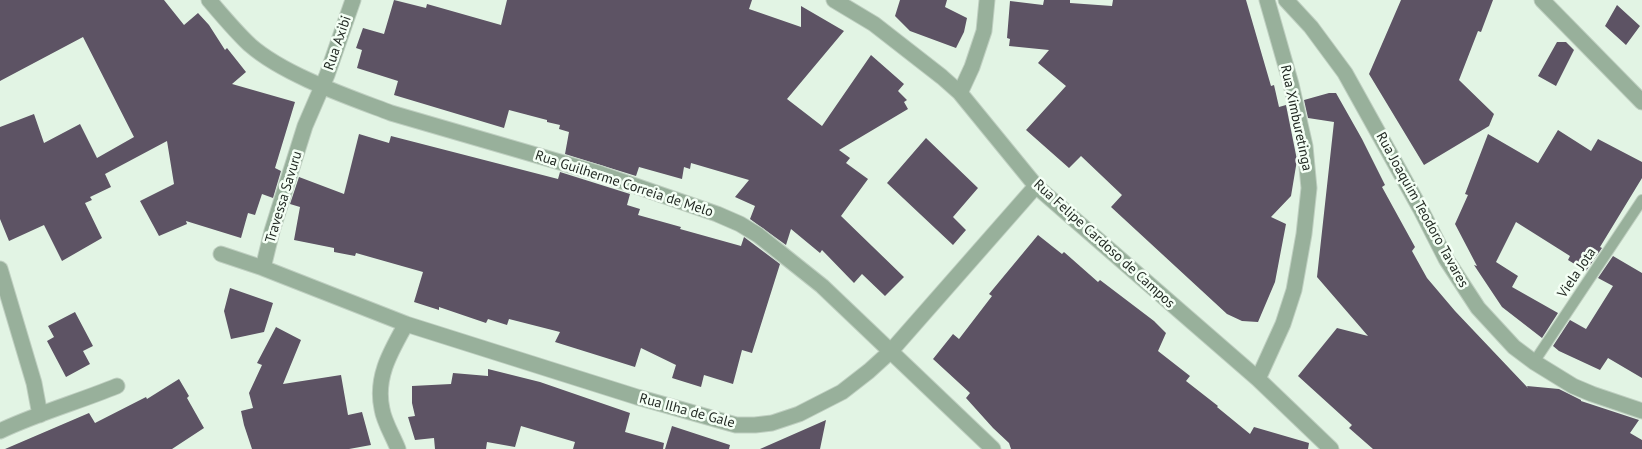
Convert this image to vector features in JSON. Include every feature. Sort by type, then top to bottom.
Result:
[{"type":"street","name":"Rua Guilherme Correia de Melo","points":[[209,0],[252,46],[280,65],[322,85],[391,113],[601,174],[717,214],[740,224],[758,235],[822,286],[993,449]]},
{"type":"street","name":"Rua Axibi","points":[[322,85],[353,0]]},
{"type":"street","name":"Rua Felipe Cardoso de Campos","points":[[834,0],[874,24],[960,93],[1036,186],[1258,379],[1331,449]]},
{"type":"street","points":[[960,93],[972,67],[984,31],[987,0]]},
{"type":"street","name":"Rua Ximburetinga","points":[[1258,379],[1283,324],[1294,290],[1304,234],[1309,188],[1305,146],[1291,84],[1267,0]]},
{"type":"street","name":"Rua Joaquim Teodoro Tavares","points":[[1286,0],[1311,27],[1345,73],[1446,259],[1478,308],[1514,347],[1534,362],[1573,386],[1642,411]]},
{"type":"street","points":[[1542,0],[1642,102]]},
{"type":"street","name":"Travessa Savuru","points":[[264,268],[272,231],[303,134],[322,85]]},
{"type":"street","name":"Rua Ilha de Gale","points":[[264,268],[406,324],[637,397],[736,425],[755,425],[772,423],[799,414],[842,392],[869,371],[891,351],[1036,186]]},
{"type":"street","points":[[221,254],[264,268]]},
{"type":"street","points":[[0,269],[34,383],[40,415]]},
{"type":"street","points":[[398,449],[382,409],[381,381],[387,360],[406,324]]},
{"type":"street","points":[[0,431],[15,423],[86,399],[117,386]]},
{"type":"lane","name":"Viela Jota","points":[[1534,362],[1642,200]]},
{"type":"building","points":[[0,0],[164,0],[184,25],[198,13],[209,25],[225,50],[227,48],[246,72],[232,84],[295,102],[275,168],[281,171],[273,198],[262,194],[255,215],[248,213],[241,238],[186,221],[187,224],[159,236],[140,201],[174,184],[167,141],[105,174],[111,187],[90,197],[92,200],[85,203],[102,238],[62,261],[44,225],[9,241],[0,219],[0,127],[34,114],[44,143],[80,124],[97,158],[134,137],[83,37],[0,81]]},
{"type":"building","points":[[394,0],[426,8],[427,4],[501,25],[507,0],[752,0],[749,9],[801,27],[801,6],[844,31],[787,99],[822,126],[871,55],[904,84],[898,91],[907,100],[904,102],[908,109],[839,150],[850,158],[846,163],[868,179],[841,216],[904,277],[885,296],[862,274],[854,283],[822,250],[820,253],[791,229],[786,245],[750,219],[755,206],[735,197],[749,180],[691,163],[690,169],[684,167],[682,179],[639,167],[636,176],[565,154],[569,132],[559,129],[560,125],[547,122],[547,120],[509,110],[504,128],[394,95],[398,81],[357,68],[362,50],[356,48],[363,28],[384,34]]},
{"type":"building","points":[[900,0],[947,0],[945,7],[967,18],[964,32],[956,48],[910,31],[895,16]]},
{"type":"building","points":[[1044,0],[1070,0],[1070,3],[1112,6],[1113,0],[1246,0],[1271,86],[1274,85],[1279,107],[1286,105],[1297,160],[1291,196],[1271,217],[1286,224],[1275,282],[1258,322],[1242,321],[1227,314],[1111,207],[1122,195],[1081,156],[1069,168],[1026,130],[1066,86],[1038,63],[1049,50],[1009,46],[1010,39],[1007,38],[1010,1],[1043,5]]},
{"type":"building","points":[[1401,0],[1493,0],[1481,32],[1478,31],[1459,80],[1494,114],[1489,126],[1424,165],[1369,74]]},
{"type":"building","points":[[1617,5],[1640,26],[1626,45],[1605,26]]},
{"type":"building","points":[[1557,42],[1566,42],[1574,50],[1556,86],[1538,76]]},
{"type":"building","points":[[1336,93],[1362,139],[1385,185],[1382,187],[1415,247],[1412,251],[1427,278],[1455,311],[1528,388],[1527,386],[1559,389],[1581,401],[1639,420],[1630,433],[1642,440],[1642,449],[1373,449],[1349,428],[1352,425],[1298,376],[1337,328],[1368,336],[1317,277],[1334,122],[1308,118],[1304,100]]},
{"type":"building","points":[[1558,130],[1591,151],[1598,139],[1642,162],[1642,178],[1600,247],[1602,248],[1586,271],[1568,260],[1570,256],[1516,222],[1496,262],[1518,276],[1512,287],[1558,313],[1542,338],[1502,307],[1474,265],[1477,266],[1455,224],[1468,195],[1465,194],[1488,134],[1538,163]]},
{"type":"building","points":[[359,134],[389,143],[391,136],[558,179],[560,172],[630,194],[627,205],[640,209],[638,215],[741,246],[744,237],[780,264],[752,353],[742,350],[733,384],[704,375],[701,387],[672,378],[676,365],[641,348],[635,367],[555,342],[560,332],[509,319],[507,325],[488,319],[486,323],[439,307],[439,310],[414,302],[423,272],[356,253],[355,256],[334,252],[334,248],[294,240],[300,207],[290,204],[299,177],[344,194]]},
{"type":"building","points":[[926,138],[978,188],[953,217],[966,230],[953,245],[887,183]]},
{"type":"building","points":[[1038,235],[1062,254],[1064,252],[1098,282],[1100,280],[1154,321],[1166,333],[1158,351],[1190,376],[1186,381],[1250,434],[1254,427],[1309,443],[1308,449],[1011,449],[1009,443],[966,398],[970,393],[933,359],[953,334],[959,339],[992,296],[989,294]]},
{"type":"building","points":[[1613,256],[1642,273],[1642,378],[1608,358],[1600,370],[1559,351],[1553,346],[1570,320],[1586,329],[1613,286],[1598,278]]},
{"type":"building","points":[[230,288],[273,303],[264,332],[231,339],[224,311]]},
{"type":"building","points":[[75,312],[93,346],[83,351],[90,364],[66,377],[47,341],[54,337],[48,326]]},
{"type":"building","points":[[276,327],[301,340],[283,384],[341,375],[348,415],[362,412],[371,445],[349,449],[252,449],[241,411],[253,408],[249,393],[262,365],[257,363]]},
{"type":"building","points":[[488,369],[540,382],[630,413],[625,432],[664,443],[663,449],[573,449],[575,442],[521,426],[515,447],[487,442],[486,449],[435,449],[434,438],[415,440],[408,417],[415,416],[412,403],[412,386],[451,384],[453,373],[488,376]]},
{"type":"building","points":[[179,379],[189,396],[187,398],[204,428],[172,449],[5,449],[89,413],[95,423],[146,397],[147,399]]},
{"type":"building","points":[[826,420],[820,449],[760,449]]},
{"type":"building","points":[[672,426],[730,445],[729,449],[665,449]]}]
